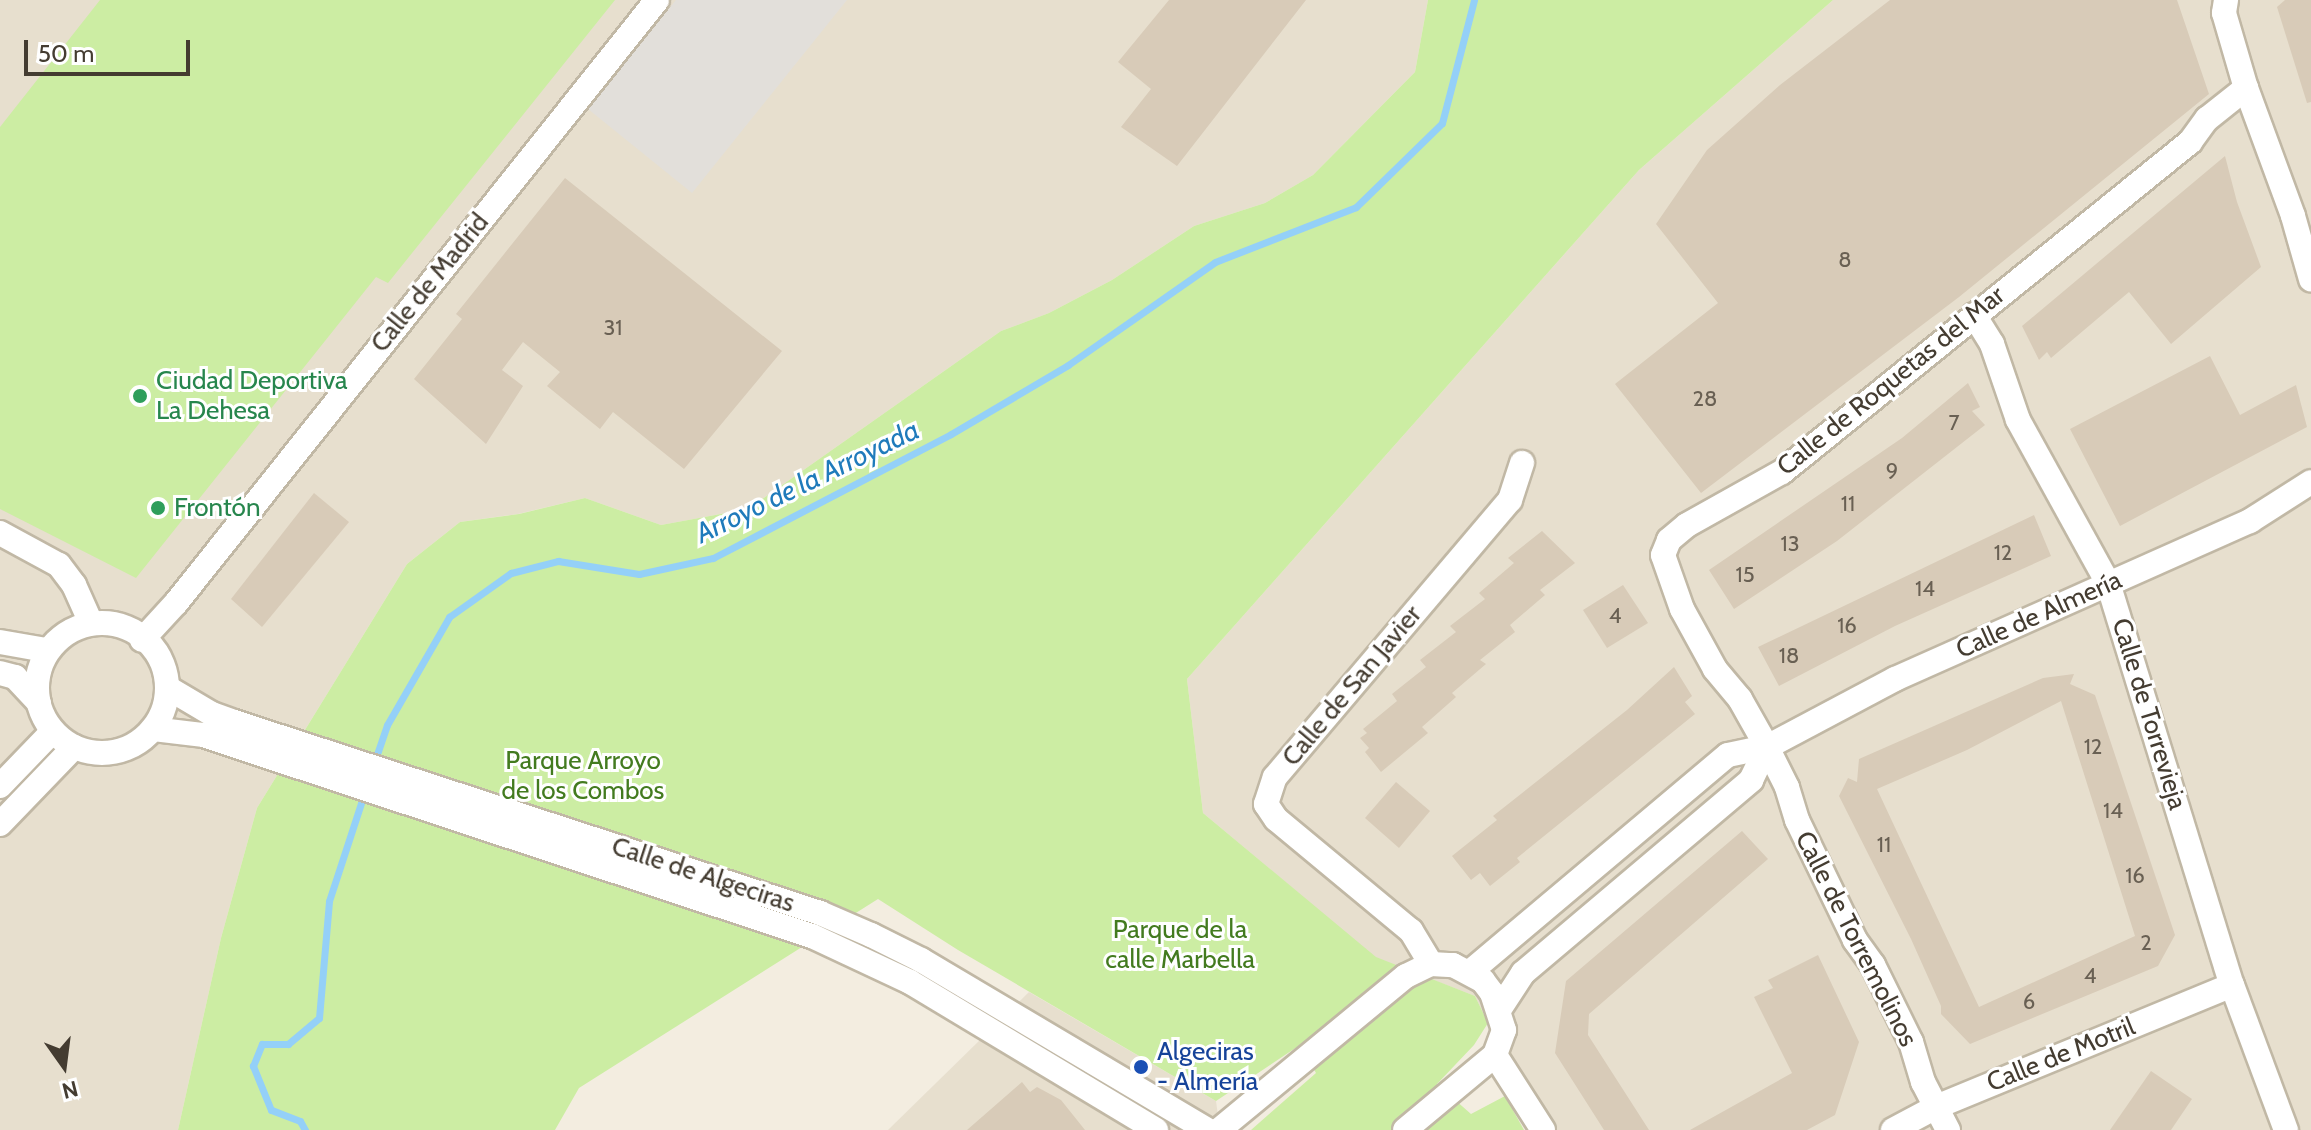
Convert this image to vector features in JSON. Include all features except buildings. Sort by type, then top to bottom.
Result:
[{"type":"street","name":"Calle de Madrid","points":[[142,640],[176,603],[657,0]]},
{"type":"street","points":[[2226,0],[2224,13],[2246,88],[2302,210],[2311,279]]},
{"type":"street","name":"Calle de Roquetas del Mar","points":[[1767,747],[1740,699],[1715,669],[1682,609],[1663,555],[1669,540],[1719,504],[1782,472],[2190,142],[2207,119],[2246,88]]},
{"type":"street","name":"Calle de Torrevieja","points":[[1974,315],[1992,344],[2018,420],[2108,583],[2232,985],[2286,1130]]},
{"type":"street","name":"Calle de San Javier","points":[[1431,964],[1411,931],[1276,819],[1266,804],[1275,777],[1510,500],[1522,463]]},
{"type":"street","name":"Calle de Almería","points":[[1470,972],[1728,755],[1767,747],[1895,679],[2250,521],[2311,482]]},
{"type":"street","points":[[0,533],[59,565],[74,585],[91,623]]},
{"type":"street","points":[[91,623],[115,624],[142,640],[157,651],[165,669],[168,688],[165,706],[153,729],[135,745],[105,751],[74,747],[52,732],[39,703],[36,683],[46,650],[69,630],[91,623]]},
{"type":"street","points":[[0,642],[46,650]]},
{"type":"street","points":[[0,673],[15,677],[39,703]]},
{"type":"street","name":"Calle de Algeciras","points":[[168,688],[212,714],[227,731],[812,936],[910,982],[1156,1130]]},
{"type":"street","name":"Calle de Algeciras","points":[[153,729],[203,735],[227,731],[820,913],[921,960],[1207,1130]]},
{"type":"street","points":[[0,786],[52,732]]},
{"type":"street","points":[[0,824],[74,747]]},
{"type":"street","points":[[1499,1010],[1523,973],[1751,780],[1767,747]]},
{"type":"street","name":"Calle de Torremolinos","points":[[1767,747],[1787,787],[1797,820],[1855,940],[1873,965],[1911,1042],[1923,1082],[1948,1130]]},
{"type":"street","points":[[1219,1130],[1380,995],[1431,964],[1453,965],[1483,981],[1499,1010],[1504,1030],[1495,1055],[1405,1130]]},
{"type":"street","name":"Calle de Motril","points":[[1893,1130],[1936,1107],[2232,985]]},
{"type":"street","points":[[1495,1055],[1543,1130]]},
{"type":"shaded area","points":[[0,0],[1428,0],[1415,72],[1313,175],[1265,203],[1194,226],[1112,280],[1049,313],[1001,331],[748,509],[661,525],[585,498],[518,514],[460,522],[407,564],[257,808],[221,938],[178,1130],[0,1130]]},
{"type":"shaded area","points":[[676,0],[847,0],[692,193],[588,109]]},
{"type":"shaded area","points":[[1833,0],[2311,0],[2311,1130],[1538,1130],[1475,996],[1376,958],[1203,813],[1187,679],[1639,170]]},
{"type":"shaded area","points":[[1029,992],[1216,1101],[1220,1130],[888,1130]]},
{"type":"green space","name":"Ciudad Deportiva La Dehesa","points":[[100,0],[615,0],[388,283],[376,277],[136,578],[0,509],[0,127]]},
{"type":"green space","name":"Parque Arroyo de los Combos","points":[[1428,0],[1833,0],[1639,170],[1187,679],[1203,813],[1376,957],[1475,996],[1488,1023],[1474,1045],[1437,1084],[1471,1114],[1505,1096],[1524,1130],[1251,1130],[1316,1073],[1300,1045],[1216,1101],[958,950],[878,899],[579,1088],[555,1130],[178,1130],[221,938],[257,808],[407,564],[460,522],[519,514],[585,498],[661,525],[748,509],[1001,331],[1049,313],[1112,280],[1194,226],[1265,203],[1313,175],[1415,72]]},
{"type":"waterway","name":"Arroyo de la Arroyada","points":[[374,763],[387,725],[449,617],[511,573],[558,561],[639,574],[713,558],[951,434],[1068,365],[1215,262],[1356,207],[1442,123],[1474,0]]},
{"type":"waterway","name":"Arroyo de la Arroyada","points":[[305,1130],[300,1121],[271,1110],[253,1066],[262,1044],[288,1044],[319,1018],[329,901],[364,794]]},
{"type":"place","name":"Ciudad Deportiva La Dehesa","points":[[140,396]]},
{"type":"place","name":"Frontón","points":[[158,508]]},
{"type":"place","name":"Algeciras - Almería","points":[[1141,1067]]},
{"type":"park label","name":"Parque de la calle Marbella","points":[[1180,945]]}]
